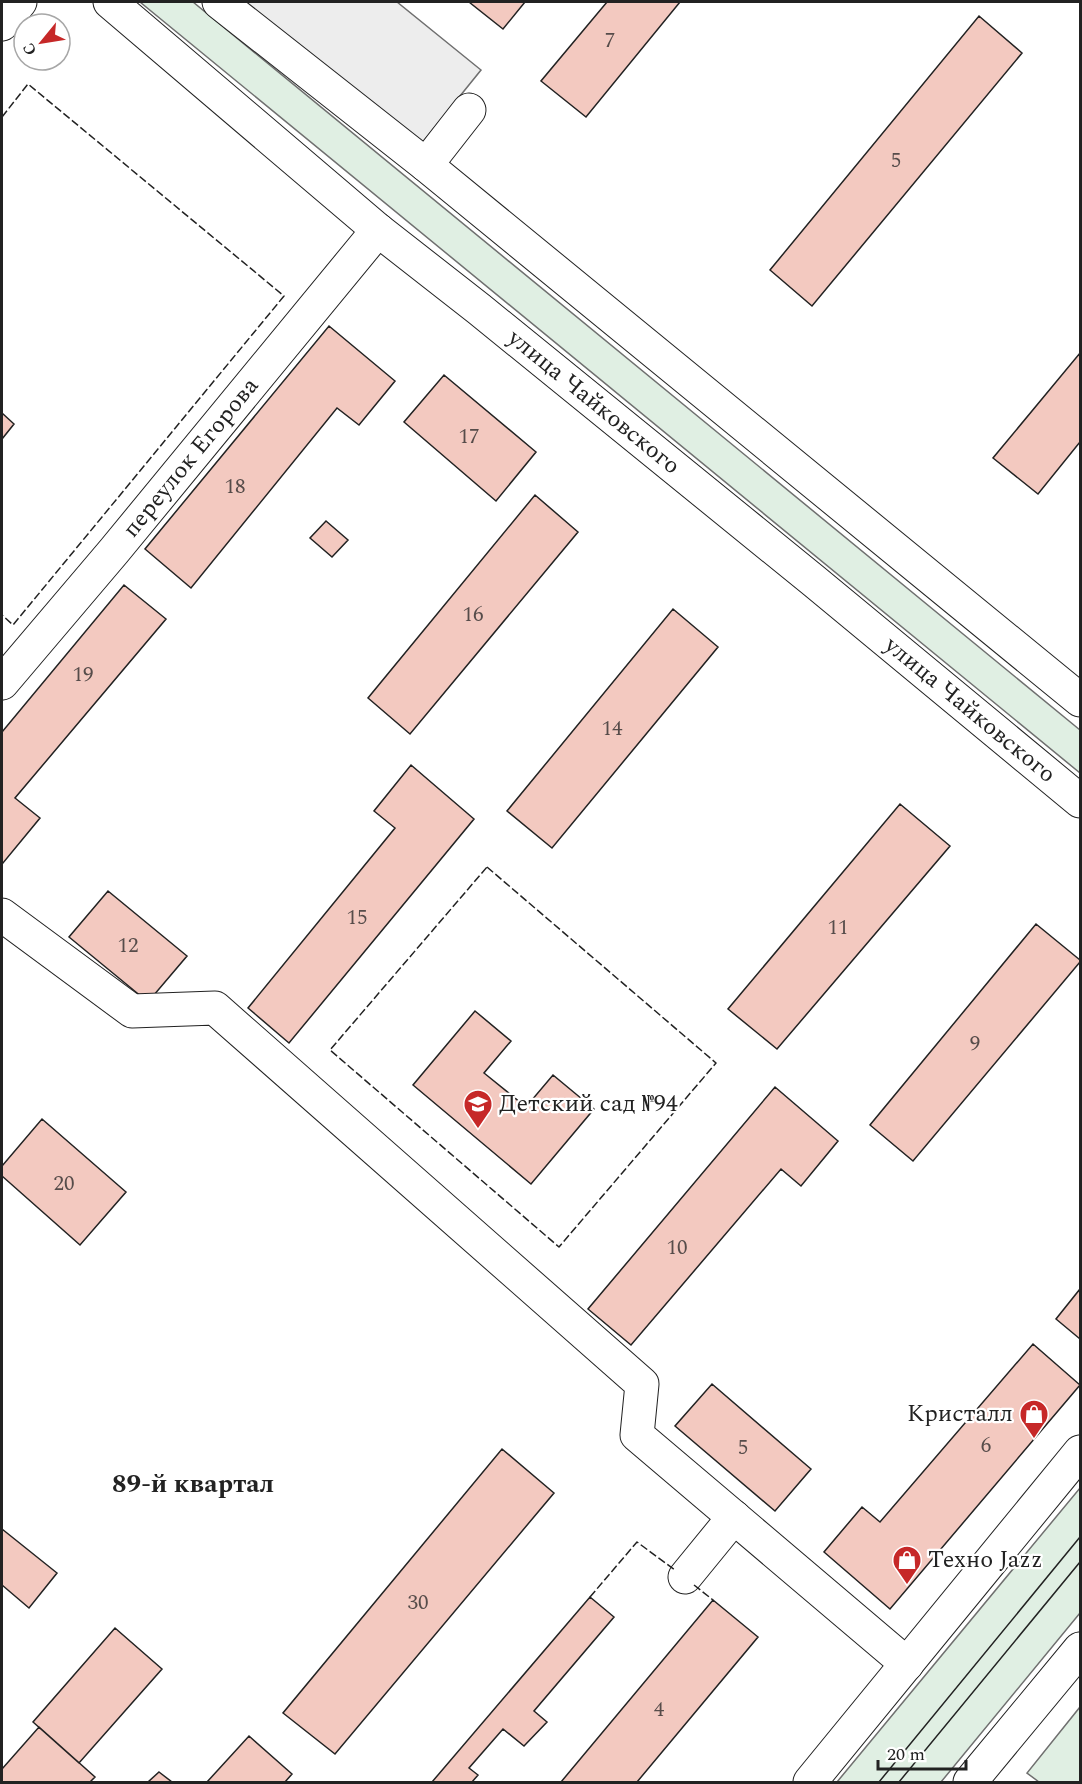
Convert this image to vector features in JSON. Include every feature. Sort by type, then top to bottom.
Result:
[{"type":"main road","points":[[2,24],[20,2]]},
{"type":"main road","name":"улица Чайковского","points":[[110,2],[378,230],[777,550],[1080,801]]},
{"type":"main road","points":[[219,2],[426,165],[1080,700]]},
{"type":"main road","points":[[426,165],[469,110]]},
{"type":"main road","name":"переулок Егорова","points":[[2,683],[378,230]]},
{"type":"main road","points":[[2,915],[132,1011],[215,1008],[642,1384],[637,1435],[907,1664]]},
{"type":"main road","points":[[810,1782],[1080,1452]]},
{"type":"main road","points":[[685,1577],[734,1517]]},
{"type":"main road","points":[[970,1782],[1080,1649]]},
{"type":"green space","points":[[140,2],[193,2],[1080,730],[1080,773]]},
{"type":"green space","points":[[1080,1488],[1080,1613],[941,1782],[837,1782]]},
{"type":"green space","points":[[1080,1707],[1080,1782],[1039,1782],[1027,1773]]},
{"type":"shaded area","points":[[241,2],[397,2],[481,70],[422,143]]},
{"type":"building","points":[[469,2],[525,2],[503,29]]},
{"type":"building","points":[[607,2],[680,2],[586,117],[541,81]]},
{"type":"building","points":[[979,16],[1022,53],[812,306],[770,270]]},
{"type":"building","points":[[329,326],[395,381],[359,425],[337,408],[191,588],[145,549]]},
{"type":"building","points":[[1080,353],[1080,442],[1038,494],[993,458]]},
{"type":"building","points":[[444,375],[536,452],[496,501],[404,422]]},
{"type":"building","points":[[2,413],[14,424],[2,439]]},
{"type":"building","points":[[535,495],[578,532],[410,734],[368,698]]},
{"type":"building","points":[[326,521],[348,540],[332,557],[310,538]]},
{"type":"building","points":[[124,585],[166,619],[15,798],[40,818],[3,863],[2,732]]},
{"type":"building","points":[[673,609],[718,647],[552,848],[507,811]]},
{"type":"building","points":[[411,765],[474,819],[289,1043],[248,1008],[395,828],[374,811]]},
{"type":"building","points":[[900,804],[950,846],[777,1049],[728,1009]]},
{"type":"building","points":[[108,891],[187,956],[148,1002],[69,937]]},
{"type":"building","points":[[1036,924],[1080,962],[913,1161],[870,1125]]},
{"type":"building","points":[[475,1011],[511,1041],[484,1073],[526,1107],[553,1075],[594,1109],[531,1184],[413,1085]]},
{"type":"building","points":[[775,1087],[838,1141],[801,1186],[781,1169],[631,1345],[588,1309]]},
{"type":"building","points":[[42,1119],[126,1192],[80,1245],[2,1176],[2,1166]]},
{"type":"building","points":[[1080,1289],[1080,1339],[1056,1319]]},
{"type":"building","points":[[1033,1344],[1080,1385],[890,1609],[824,1552],[862,1507],[880,1522]]},
{"type":"building","points":[[712,1384],[811,1469],[775,1511],[675,1426]]},
{"type":"building","points":[[502,1449],[554,1493],[335,1754],[283,1713]]},
{"type":"building","points":[[2,1529],[57,1573],[29,1608],[2,1585]]},
{"type":"building","points":[[590,1597],[614,1617],[534,1711],[547,1722],[524,1746],[503,1729],[469,1768],[478,1775],[472,1782],[432,1782]]},
{"type":"building","points":[[713,1600],[758,1637],[637,1782],[561,1782]]},
{"type":"building","points":[[115,1628],[162,1669],[79,1763],[33,1722]]},
{"type":"building","points":[[39,1727],[95,1777],[90,1782],[2,1782],[2,1769]]},
{"type":"building","points":[[249,1736],[292,1774],[285,1782],[207,1782]]},
{"type":"building","points":[[159,1772],[172,1782],[148,1782]]},
{"type":"tram line","points":[[879,1782],[1080,1537]]},
{"type":"tram line","points":[[899,1782],[1080,1562]]},
{"type":"fence","points":[[2,117],[28,84],[284,296],[13,625],[2,615]]},
{"type":"fence","points":[[487,867],[716,1063],[559,1247],[330,1050],[487,867]]},
{"type":"fence","points":[[590,1597],[637,1542],[675,1570]]},
{"type":"fence","points":[[694,1585],[713,1600]]},
{"type":"place","name":"Детский сад №94","points":[[478,1130]]},
{"type":"place","name":"Кристалл","points":[[1034,1440]]},
{"type":"place","name":"Техно Jazz","points":[[907,1586]]},
{"type":"district","name":"89-й квартал","points":[[193,1484]]}]
